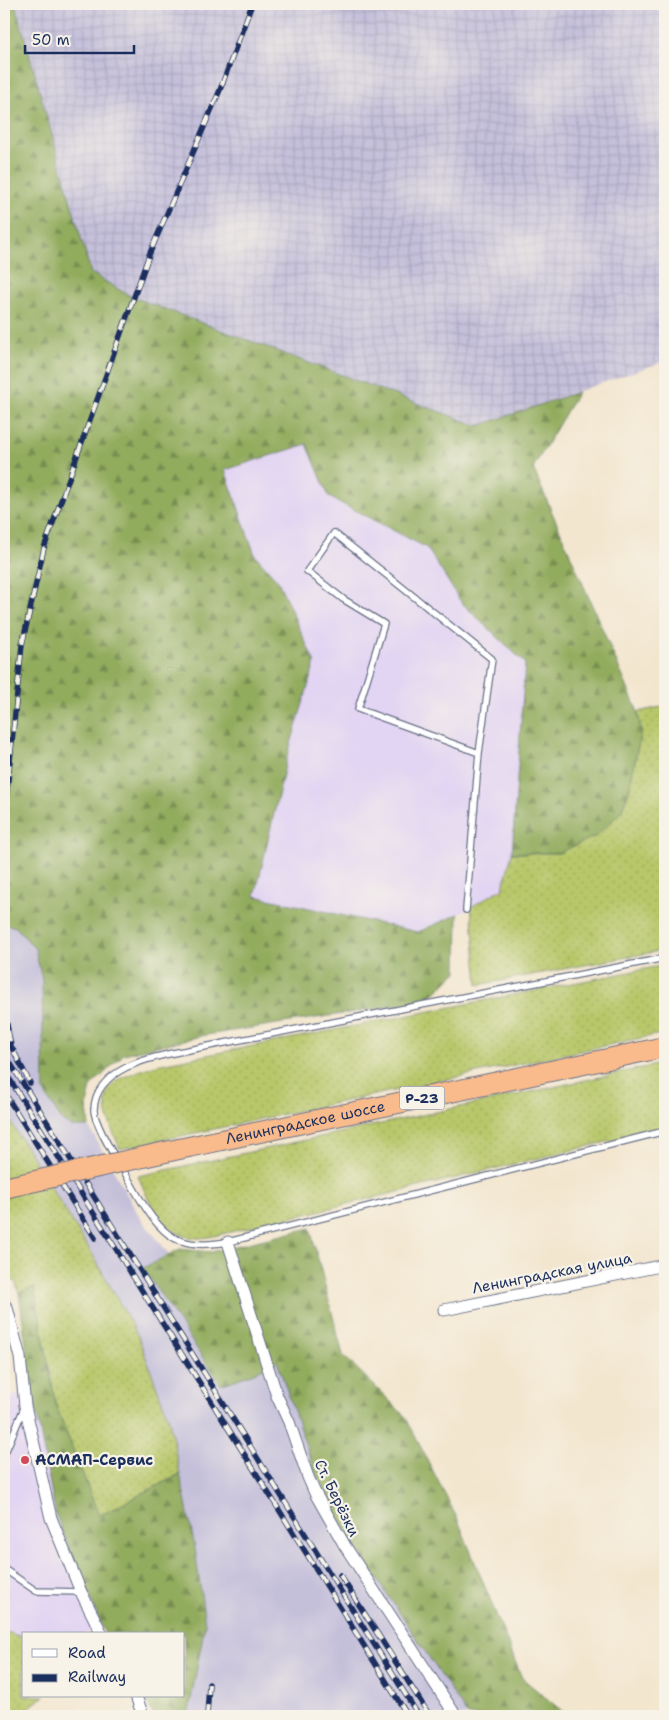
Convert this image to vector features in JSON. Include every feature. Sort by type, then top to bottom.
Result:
[{"type":"highway","name":"Ленинградское шоссе","points":[[4,1188],[179,1149],[665,1047]]},
{"type":"street","name":"Ст. Берёзки","points":[[228,1242],[277,1396],[289,1422],[315,1493],[344,1546],[456,1716]]},
{"type":"street","name":"Ленинградская улица","points":[[444,1310],[665,1266]]},
{"type":"street","points":[[4,1304],[15,1334],[20,1357],[25,1406],[51,1518],[80,1592],[101,1632]]},
{"type":"street","points":[[137,1698],[143,1716]]},
{"type":"lane","points":[[466,910],[479,753],[492,659],[334,533],[307,571],[343,599],[384,624],[358,709],[479,753]]},
{"type":"lane","points":[[665,958],[178,1052],[134,1063],[117,1072],[106,1083],[97,1095],[94,1110],[109,1147],[145,1206],[165,1232],[180,1241],[197,1245],[228,1242],[665,1131]]},
{"type":"lane","points":[[4,1455],[25,1406]]},
{"type":"lane","points":[[4,1569],[36,1592],[80,1592]]},
{"type":"shaded area","points":[[15,4],[665,4],[665,361],[478,426],[130,296],[91,273]]},
{"type":"shaded area","points":[[307,444],[329,497],[427,548],[461,602],[525,663],[512,853],[503,888],[466,910],[418,932],[255,896],[287,757],[315,663],[278,581],[255,555],[225,470]]},
{"type":"shaded area","points":[[4,924],[16,927],[35,949],[72,1127],[89,1127],[141,1219],[169,1254],[143,1268],[254,1373],[277,1360],[316,1475],[352,1541],[468,1716],[188,1716],[205,1624],[195,1551],[169,1420],[138,1336],[94,1257],[4,1111]]},
{"type":"shaded area","name":"АСМАП-Сервис","points":[[32,1389],[56,1516],[102,1628],[89,1632],[22,1632],[22,1637],[4,1631],[4,1405],[12,1396]]},
{"type":"green space","points":[[4,4],[15,4],[91,273],[130,296],[478,426],[578,392],[533,468],[638,712],[641,731],[629,791],[621,812],[596,836],[559,853],[512,853],[525,663],[461,602],[427,548],[329,497],[307,444],[225,470],[255,555],[278,581],[315,663],[287,757],[255,896],[418,932],[458,914],[457,972],[426,1001],[206,1035],[124,1054],[91,1086],[87,1106],[89,1127],[72,1127],[62,1121],[44,1092],[42,980],[35,949],[16,927],[4,924]]},
{"type":"green space","points":[[665,706],[665,950],[478,985],[471,907],[503,888],[512,853],[559,853],[621,812],[629,791],[641,731],[638,712]]},
{"type":"green space","points":[[665,965],[665,1033],[120,1149],[108,1118],[106,1101],[107,1093],[111,1086],[125,1076],[156,1065]]},
{"type":"green space","points":[[665,1063],[665,1128],[213,1236],[199,1238],[187,1236],[167,1226],[153,1208],[138,1176]]},
{"type":"green space","points":[[4,1111],[94,1257],[138,1336],[169,1420],[180,1474],[99,1516],[56,1406],[34,1287],[19,1293],[15,1281],[4,1281]]},
{"type":"green space","points":[[310,1228],[343,1355],[405,1416],[457,1518],[522,1678],[568,1716],[468,1716],[352,1541],[316,1475],[277,1361],[254,1373],[221,1385],[143,1268],[180,1249],[211,1252]]},
{"type":"green space","points":[[34,1287],[56,1406],[99,1516],[180,1474],[195,1548],[205,1624],[188,1716],[154,1716],[145,1698],[185,1698],[185,1632],[104,1632],[56,1516],[32,1389],[19,1293]]},
{"type":"green space","points":[[4,1631],[22,1637],[22,1698],[42,1698],[29,1707],[23,1716],[4,1716]]},
{"type":"railway","points":[[4,819],[22,645],[44,548],[149,255],[220,90],[252,4]]},
{"type":"railway","points":[[4,1009],[11,1046],[30,1083]]},
{"type":"railway","points":[[4,1053],[419,1716]]},
{"type":"railway","points":[[4,1070],[408,1716]]},
{"type":"railway","points":[[4,1092],[95,1238]]},
{"type":"railway","points":[[340,1575],[430,1716]]},
{"type":"railway","points":[[207,1716],[209,1684]]},
{"type":"place","name":"АСМАП-Сервис","points":[[25,1460]]}]
